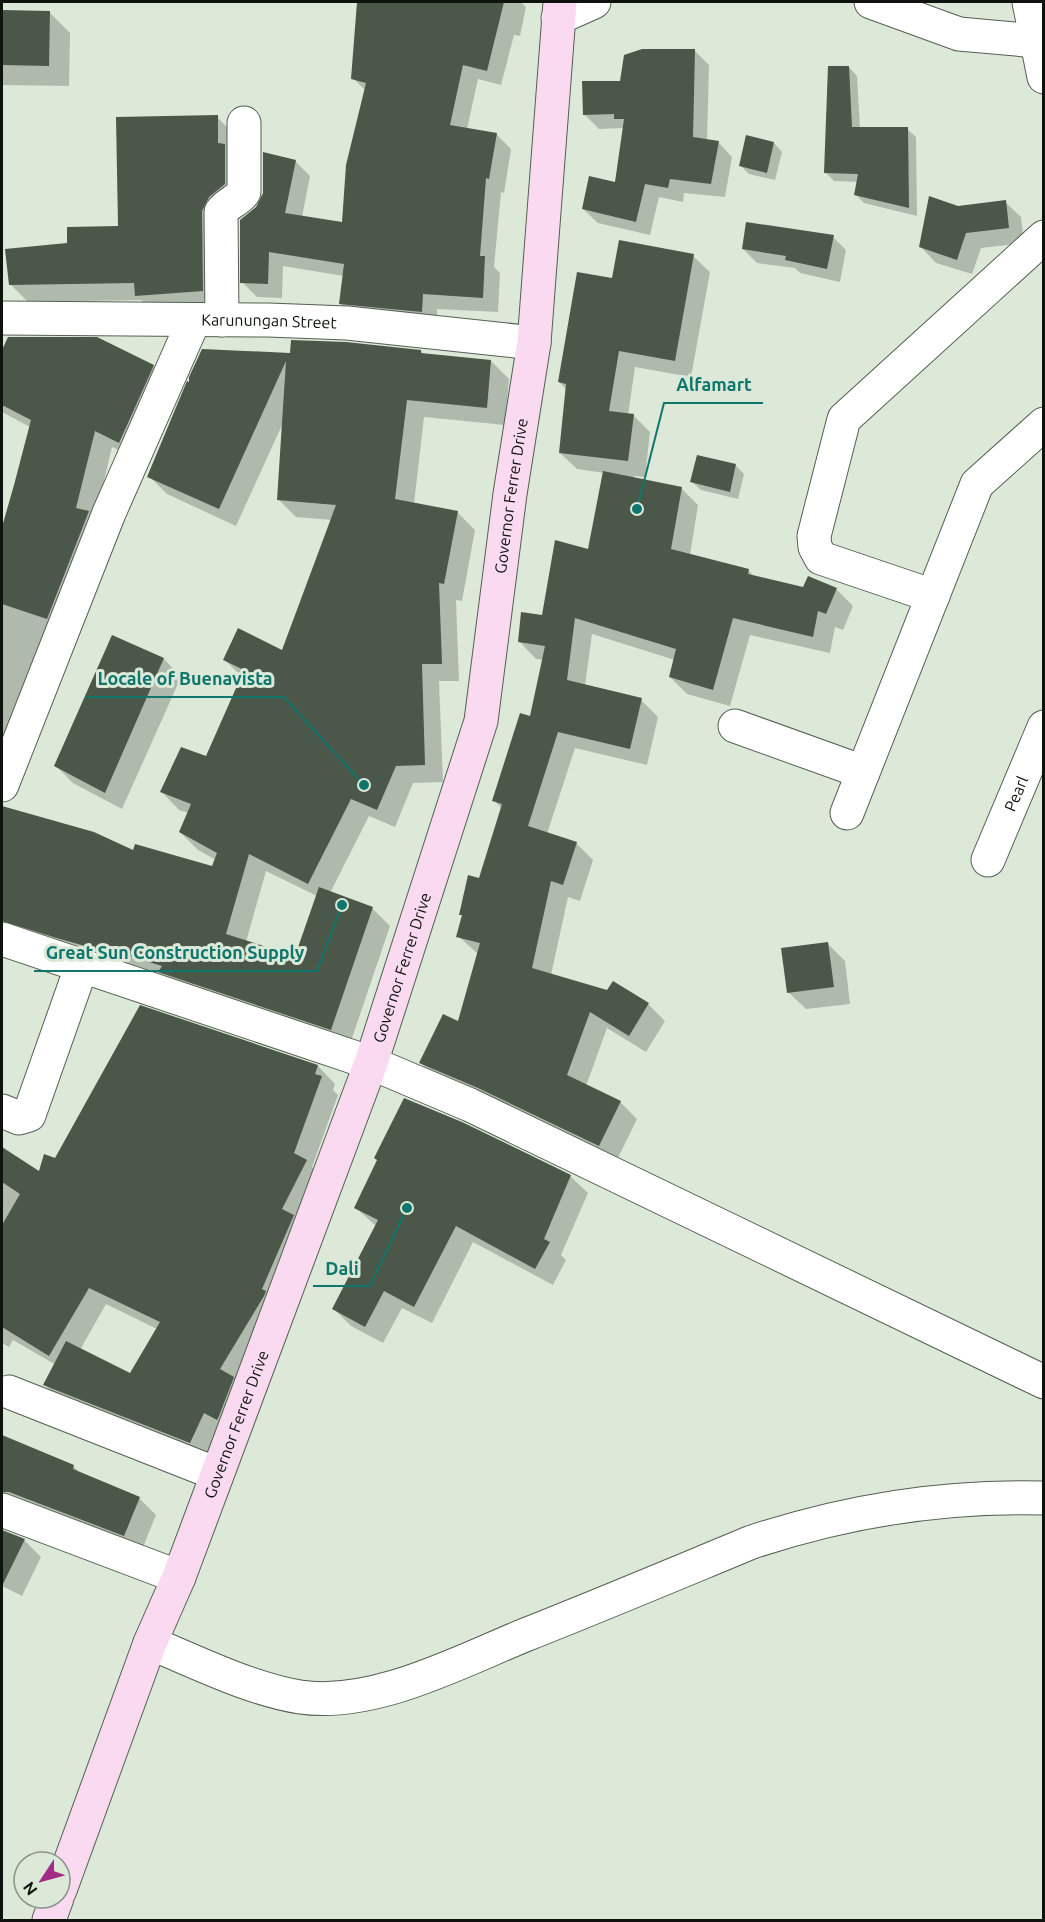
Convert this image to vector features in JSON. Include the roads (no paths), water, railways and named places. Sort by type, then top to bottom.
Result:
[{"type":"main road","name":"Governor Ferrer Drive","points":[[72,1857],[150,1643],[178,1577],[371,1062],[481,721],[510,494],[534,343],[559,10]]},
{"type":"street","points":[[559,10],[594,2]]},
{"type":"street","points":[[872,2],[959,34],[1037,41]]},
{"type":"street","points":[[1029,2],[1044,77]]},
{"type":"street","points":[[2,785],[105,524],[208,320],[221,212],[224,207],[240,198],[244,192],[246,177],[244,123]]},
{"type":"street","points":[[933,596],[821,558],[815,547],[814,536],[844,419],[1044,237]]},
{"type":"street","name":"Karunungan Street","points":[[2,318],[347,323],[534,343]]},
{"type":"street","points":[[847,813],[977,484],[1044,424]]},
{"type":"street","points":[[735,726],[863,772]]},
{"type":"street","name":"Pearl","points":[[988,860],[1044,727]]},
{"type":"street","points":[[2,939],[371,1062],[481,1110],[1044,1382]]},
{"type":"street","points":[[2,1111],[19,1118],[28,1115],[82,965]]},
{"type":"street","points":[[9,1392],[217,1474]]},
{"type":"street","points":[[150,1643],[269,1689],[301,1697],[332,1698],[361,1695],[426,1675],[752,1542],[800,1526],[891,1507],[967,1499],[1044,1498]]},
{"type":"street","points":[[2,1510],[178,1577]]},
{"type":"place","name":"Alfamart","points":[[637,509]]},
{"type":"place","name":"Locale of Buenavista","points":[[364,785]]},
{"type":"place","name":"Great Sun Construction Supply","points":[[342,905]]},
{"type":"place","name":"Dali","points":[[407,1208]]}]
